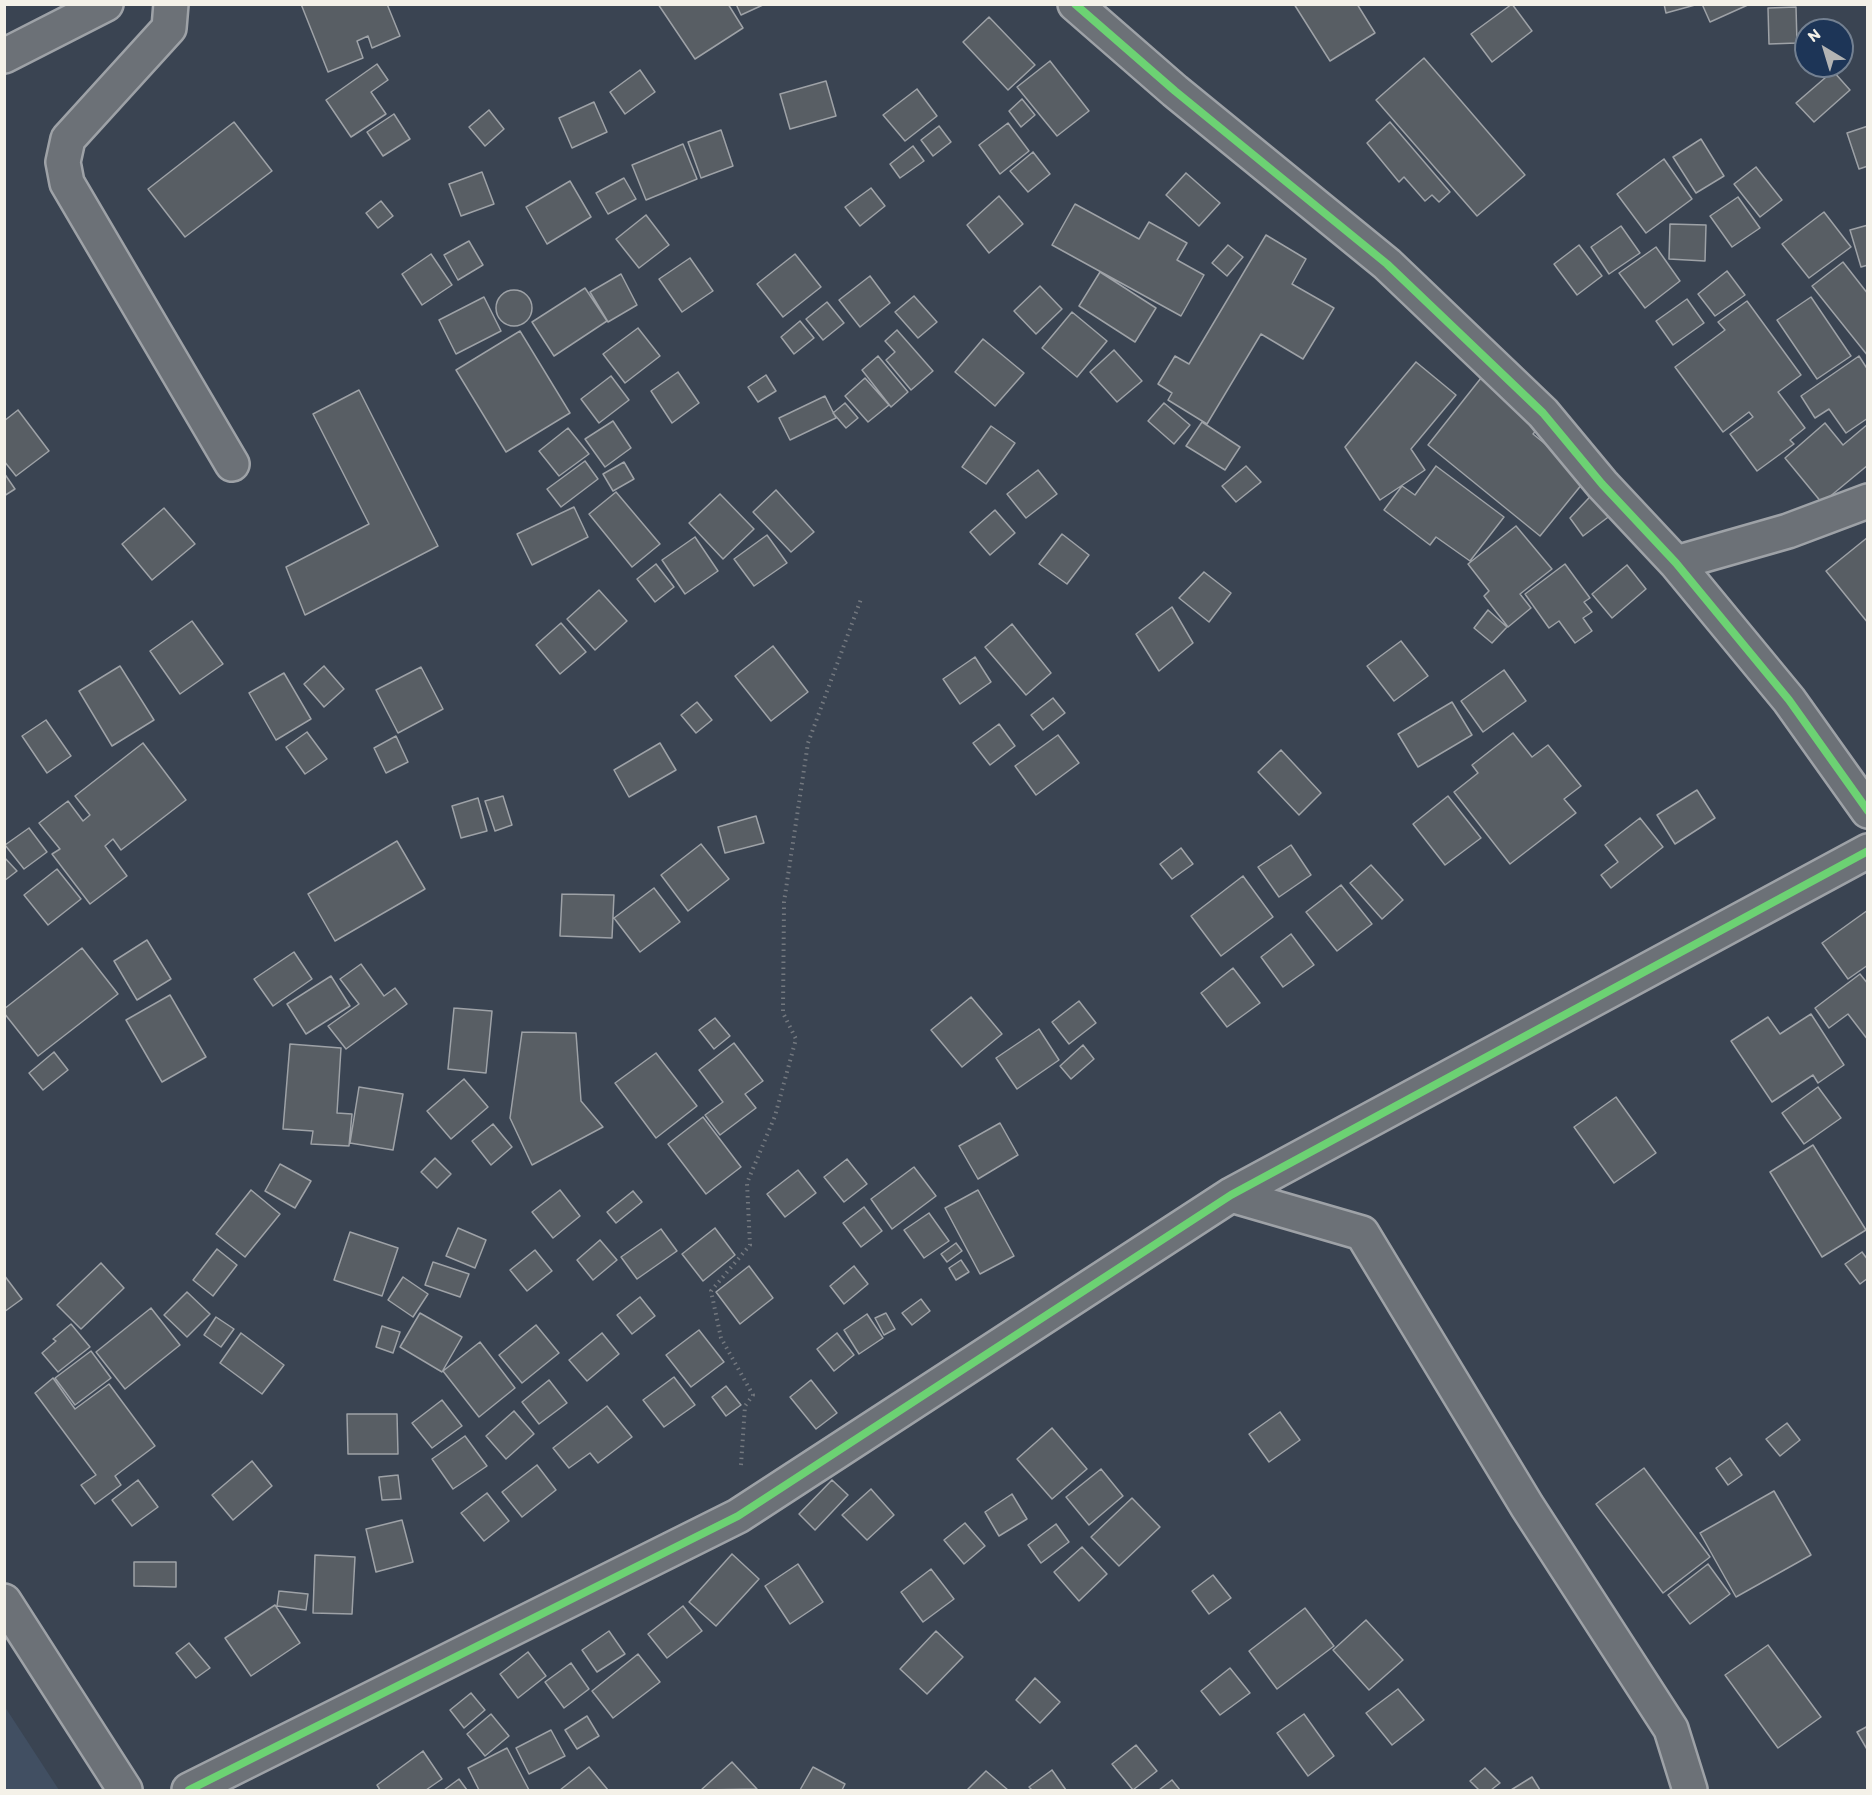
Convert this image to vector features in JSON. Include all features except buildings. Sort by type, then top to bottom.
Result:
[{"type":"street","points":[[4,56],[106,4]]},
{"type":"street","points":[[171,4],[169,28],[69,139],[63,162],[67,183],[232,464]]},
{"type":"street","points":[[1075,4],[1175,91],[1387,264],[1543,413],[1602,484],[1676,563],[1790,700],[1868,811]]},
{"type":"street","points":[[1676,563],[1788,531],[1868,501]]},
{"type":"street","points":[[189,1791],[738,1516],[1231,1195],[1868,851]]},
{"type":"street","points":[[1231,1195],[1362,1233],[1527,1506],[1671,1730],[1690,1791]]},
{"type":"street","points":[[4,1601],[125,1791]]},
{"type":"path","points":[[738,1516],[745,1406],[753,1395],[721,1338],[711,1291],[750,1245],[747,1183],[776,1116],[796,1039],[783,1013],[784,902],[808,743],[861,599]]},
{"type":"shaded area","points":[[5,1707],[59,1790],[5,1790]]},
{"type":"cycle path","points":[[1075,4],[1175,91],[1387,264],[1543,413],[1602,484],[1676,563],[1789,700],[1868,811]]},
{"type":"cycle path","points":[[189,1790],[738,1516],[1231,1195],[1868,851]]}]
